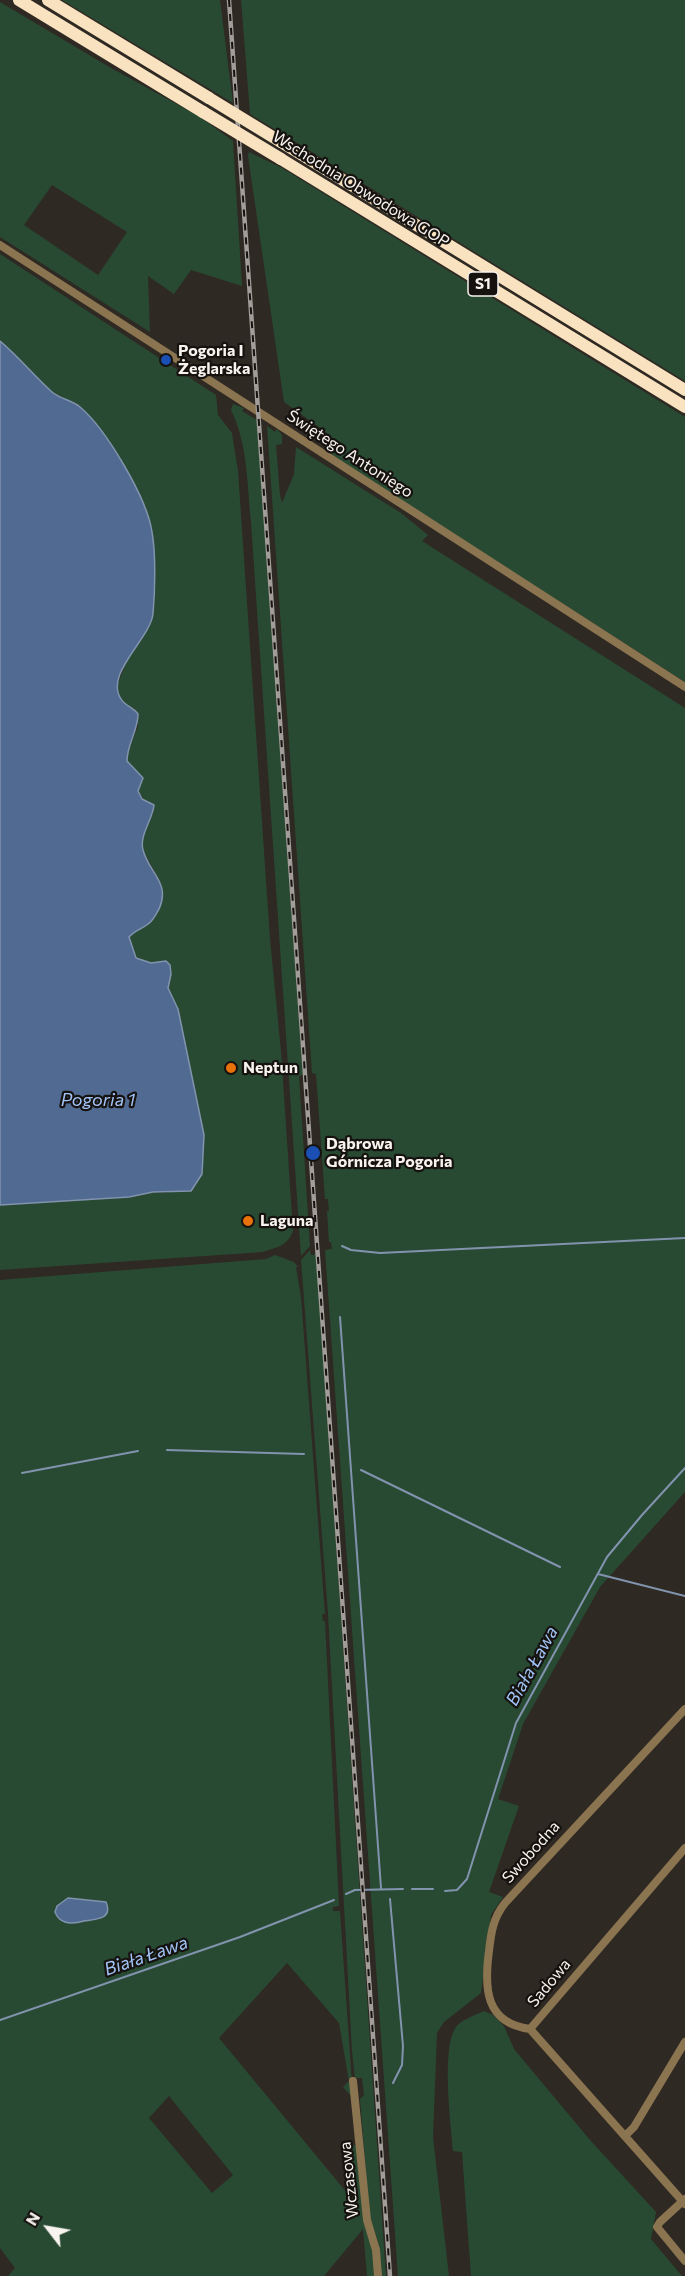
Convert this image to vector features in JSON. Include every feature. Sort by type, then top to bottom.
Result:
[{"type":"highway","name":"Wschodnia Obwodowa GOP","points":[[19,0],[685,407]]},
{"type":"highway","name":"Wschodnia Obwodowa GOP","points":[[48,0],[685,390]]},
{"type":"street","name":"Świętego Antoniego","points":[[0,245],[685,687]]},
{"type":"street","name":"Swobodna","points":[[530,2029],[510,2024],[491,2005],[485,1977],[491,1929],[496,1917],[505,1903],[685,1709]]},
{"type":"street","name":"Sadowa","points":[[684,2201],[530,2029],[654,1881],[685,1848]]},
{"type":"street","points":[[625,2136],[634,2127],[685,2042]]},
{"type":"street","name":"Wczasowa","points":[[353,2080],[368,2220],[376,2250],[378,2276]]},
{"type":"street","points":[[684,2201],[657,2227],[685,2261]]},
{"type":"green space","points":[[62,0],[220,0],[233,103]]},
{"type":"green space","points":[[241,0],[685,0],[685,381],[250,114]]},
{"type":"green space","points":[[0,2],[111,68],[200,117],[233,141],[242,286],[191,270],[174,294],[148,276],[150,332],[0,237]],"holes":[[[52,185],[127,232],[98,275],[24,225]]]},
{"type":"green space","points":[[249,152],[282,168],[685,417],[685,682],[331,455],[326,432],[284,402]]},
{"type":"green space","points":[[0,254],[216,395],[218,415],[232,433],[238,471],[270,939],[281,1051],[293,1231],[284,1243],[263,1252],[0,1270],[0,1205],[129,1197],[153,1192],[167,1193],[190,1068],[178,1009],[168,988],[169,984],[151,963],[136,958],[129,937],[149,923],[162,902],[160,882],[143,849],[144,835],[153,813],[138,791],[143,778],[127,761],[127,754],[138,726],[135,709],[122,702],[117,693],[117,686],[129,655],[143,637],[153,615],[152,530],[144,506],[117,454],[96,425],[80,407],[53,393],[0,341]]},
{"type":"green space","points":[[233,404],[244,408],[242,411],[257,420],[303,1075],[299,1076],[310,1246],[301,1256],[251,522],[244,451],[231,410]]},
{"type":"green space","points":[[267,426],[275,432],[277,429],[282,435],[282,444],[276,445],[282,503],[294,474],[296,447],[401,513],[428,535],[422,541],[685,708],[685,1492],[600,1587],[523,1724],[498,1799],[519,1806],[489,1892],[503,1897],[491,1915],[481,1993],[444,2022],[437,2033],[433,2137],[449,2276],[398,2276],[325,1250],[332,1249],[331,1242],[329,1242],[328,1199],[325,1199],[316,1074],[312,1073]]},
{"type":"green space","points":[[310,1250],[311,1255],[314,1255],[316,1251],[386,2276],[380,2276],[378,2241],[370,2220],[360,2099],[364,2095],[362,2078],[355,2078],[352,2051],[328,1614],[301,1260]]},
{"type":"green space","points":[[275,1255],[294,1262],[298,1267],[296,1267],[301,1297],[325,1614],[322,1614],[323,1621],[325,1621],[339,1906],[333,1907],[333,1911],[340,1911],[353,2098],[343,2087],[349,2081],[339,2023],[287,1963],[219,2038],[352,2199],[347,2140],[358,2148],[374,2249],[375,2276],[367,2276],[363,2229],[324,2276],[8,2276],[15,2268],[0,2248],[0,1280],[266,1259]],"holes":[[[169,2096],[233,2175],[212,2193],[149,2118]]]},
{"type":"green space","points":[[484,2011],[493,2015],[504,2026],[514,2049],[590,2140],[656,2212],[651,2239],[682,2276],[471,2276],[462,2152],[453,2151],[448,2068],[451,2037],[456,2027]]},
{"type":"water","name":"Pogoria 1","points":[[0,341],[52,392],[80,407],[102,431],[134,483],[149,518],[155,573],[153,614],[150,624],[123,668],[117,689],[121,699],[138,714],[127,761],[143,778],[138,791],[142,799],[154,805],[142,844],[146,858],[161,885],[162,900],[151,921],[129,937],[136,958],[151,963],[166,961],[170,965],[168,988],[178,1009],[204,1135],[202,1174],[191,1191],[0,1205]]},
{"type":"water","points":[[68,1898],[106,1902],[108,1908],[106,1915],[99,1919],[65,1922],[55,1912],[57,1906]]},
{"type":"waterway","points":[[342,1246],[351,1250],[380,1253],[685,1238]]},
{"type":"waterway","points":[[340,1317],[381,1888]]},
{"type":"waterway","points":[[167,1450],[304,1454]]},
{"type":"waterway","points":[[22,1473],[138,1451]]},
{"type":"waterway","name":"Biała Ława","points":[[445,1891],[457,1890],[467,1879],[516,1723],[607,1557],[685,1468]]},
{"type":"waterway","points":[[361,1470],[560,1567]]},
{"type":"waterway","points":[[598,1574],[685,1596]]},
{"type":"waterway","name":"Biała Ława","points":[[346,1894],[355,1890],[403,1889]]},
{"type":"waterway","name":"Biała Ława","points":[[412,1889],[433,1889]]},
{"type":"waterway","points":[[390,1899],[403,2046],[402,2065],[393,2083]]},
{"type":"waterway","name":"Biała Ława","points":[[0,2020],[240,1937],[334,1900]]},
{"type":"railway","points":[[229,0],[390,2276]]},
{"type":"place","name":"Pogoria I Żeglarska","points":[[166,360]]},
{"type":"place","name":"Neptun","points":[[231,1068]]},
{"type":"place","name":"Dąbrowa Górnicza Pogoria","points":[[313,1153]]},
{"type":"place","name":"Laguna","points":[[248,1221]]}]
